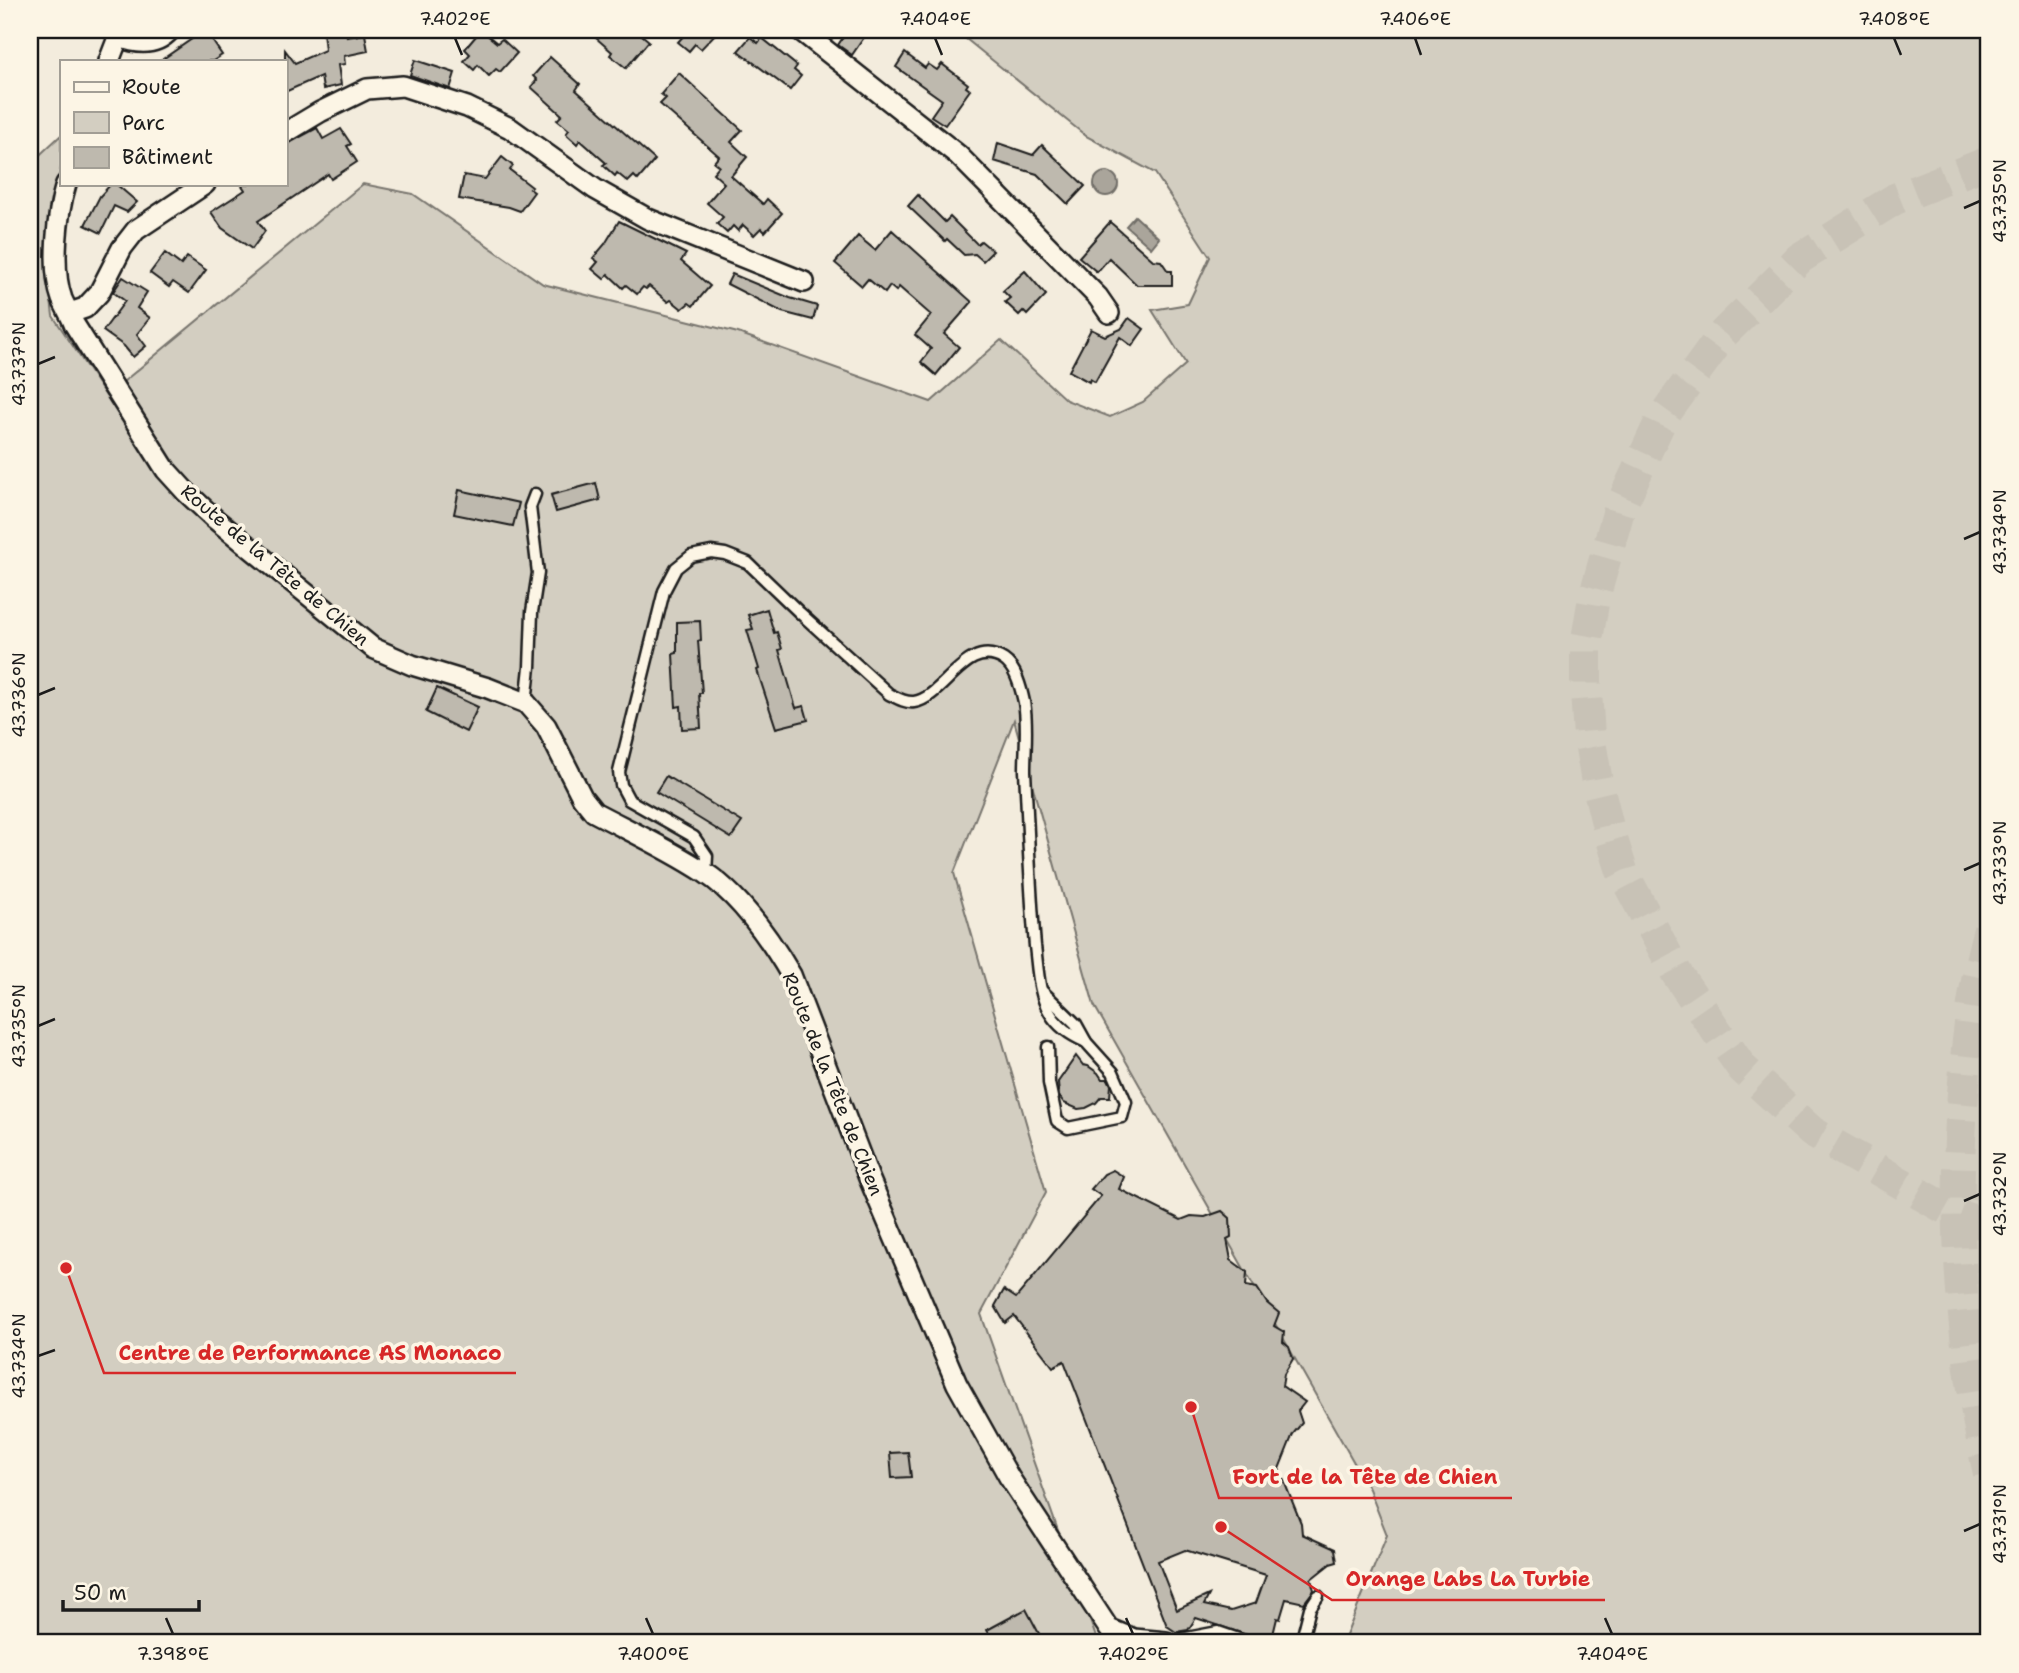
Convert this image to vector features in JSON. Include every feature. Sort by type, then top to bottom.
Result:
[{"type":"street","points":[[109,60],[120,33],[136,44],[163,38],[170,30]]},
{"type":"street","points":[[800,30],[958,155],[1110,313]]},
{"type":"street","points":[[287,132],[367,89],[402,86],[467,107],[510,128],[596,189],[648,219],[804,282]]},
{"type":"street","name":"Route de la Tête de Chien","points":[[66,186],[56,246],[62,299],[82,338],[166,470],[215,519],[373,648],[412,665],[488,688],[526,703],[546,726],[582,797],[594,811],[706,873],[748,914],[774,946],[791,975],[869,1178],[957,1384],[1009,1477],[1109,1629],[1134,1639],[1166,1642]]},
{"type":"street","points":[[69,313],[85,308],[99,293],[122,248],[136,230],[202,186]]},
{"type":"lane","points":[[526,703],[532,612],[538,573],[530,507],[535,494]]},
{"type":"lane","points":[[706,873],[706,856],[694,837],[629,800],[621,785],[620,772],[664,591],[676,568],[691,556],[711,552],[748,563],[889,694],[902,701],[915,702],[934,691],[961,665],[977,657],[993,655],[1006,661],[1016,674],[1024,701],[1028,820],[1040,989],[1050,1014],[1070,1035],[1086,1042],[1113,1072],[1126,1102],[1122,1117],[1068,1128],[1057,1121],[1049,1083],[1048,1047]]},
{"type":"lane","points":[[1301,1643],[1310,1608],[1318,1596]]},
{"type":"lane","points":[[1166,1642],[1218,1632],[1250,1643]]},
{"type":"green space","points":[[955,30],[1989,30],[1989,1643],[1343,1643],[1387,1535],[1369,1489],[1094,1005],[1014,720],[954,873],[1046,1192],[981,1314],[1098,1643],[30,1643],[30,164],[60,136],[60,172],[50,224],[48,275],[53,316],[106,396],[363,184],[413,194],[543,284],[738,333],[931,402],[1001,340],[1066,400],[1110,417],[1143,402],[1186,364],[1152,310],[1188,304],[1210,257],[1155,173],[1086,136]]},
{"type":"shaded area","points":[[1106,172],[1115,175],[1118,184],[1115,193],[1106,196],[1097,193],[1094,184],[1097,175]]},
{"type":"shaded area","points":[[1135,216],[1159,238],[1151,248],[1126,226]]},
{"type":"building","points":[[205,30],[222,55],[214,60],[161,60]]},
{"type":"building","points":[[346,30],[347,37],[365,34],[368,51],[344,56],[345,64],[338,65],[341,85],[323,89],[321,76],[287,91],[285,50],[295,63],[325,50],[323,32]]},
{"type":"building","points":[[481,30],[497,43],[502,39],[517,53],[500,72],[496,69],[489,76],[478,65],[474,70],[464,61],[470,54],[465,49]]},
{"type":"building","points":[[603,30],[636,30],[649,41],[626,68],[610,55],[612,52],[596,38]]},
{"type":"building","points":[[681,30],[719,30],[701,49],[695,44],[689,51],[678,42],[685,34]]},
{"type":"building","points":[[848,30],[869,30],[852,55],[838,45]]},
{"type":"building","points":[[750,37],[758,43],[762,38],[797,66],[794,70],[801,76],[790,90],[738,51]]},
{"type":"building","points":[[905,53],[925,68],[928,64],[937,70],[942,64],[968,84],[966,87],[970,90],[945,125],[931,116],[942,100],[896,67]]},
{"type":"building","points":[[550,57],[580,84],[576,90],[655,160],[638,180],[634,176],[628,182],[617,173],[615,176],[603,165],[606,163],[580,140],[577,144],[566,134],[569,130],[557,120],[562,115],[531,87],[537,80],[533,76]]},
{"type":"building","points":[[415,60],[455,73],[450,89],[410,75]]},
{"type":"building","points":[[679,73],[742,130],[731,142],[747,157],[731,176],[763,204],[767,199],[782,213],[765,232],[761,228],[754,235],[743,225],[738,231],[733,226],[727,233],[717,224],[723,217],[707,203],[724,183],[713,173],[719,166],[714,162],[719,156],[660,104],[666,98],[661,94]]},
{"type":"building","points":[[317,128],[323,139],[341,129],[351,144],[347,146],[357,162],[331,179],[328,174],[258,221],[265,231],[252,249],[222,228],[211,212],[245,190],[242,186],[287,186],[287,144]]},
{"type":"building","points":[[998,143],[1033,155],[1042,145],[1085,186],[1068,204],[1037,174],[994,161]]},
{"type":"building","points":[[502,157],[513,166],[510,170],[532,187],[530,189],[534,192],[520,211],[459,199],[464,175],[485,179]]},
{"type":"building","points":[[109,186],[118,186],[137,202],[127,212],[114,206],[101,233],[85,225],[100,196]]},
{"type":"building","points":[[918,195],[945,222],[950,217],[977,244],[981,241],[993,251],[983,261],[975,254],[964,255],[947,239],[945,241],[908,206]]},
{"type":"building","points":[[619,221],[686,254],[681,261],[710,286],[693,306],[689,303],[682,309],[671,300],[668,302],[649,286],[646,289],[643,287],[637,294],[626,285],[623,288],[608,274],[604,279],[592,269],[598,262],[593,258]]},
{"type":"building","points":[[1110,222],[1153,260],[1161,261],[1168,271],[1172,271],[1172,285],[1137,285],[1109,258],[1097,272],[1079,257]]},
{"type":"building","points":[[892,230],[972,302],[944,334],[959,347],[936,375],[921,362],[931,349],[915,335],[931,315],[899,287],[896,291],[890,286],[885,293],[868,279],[862,286],[835,263],[858,236],[875,250]]},
{"type":"building","points":[[165,253],[181,265],[187,257],[206,270],[189,293],[173,282],[169,287],[150,273]]},
{"type":"building","points":[[1025,271],[1046,295],[1027,315],[1023,311],[1019,315],[1005,302],[1010,298],[1003,291]]},
{"type":"building","points":[[732,274],[817,306],[813,320],[782,312],[727,284]]},
{"type":"building","points":[[123,277],[147,292],[137,308],[150,318],[137,334],[146,346],[133,357],[124,346],[103,331],[125,301],[113,292]]},
{"type":"building","points":[[1129,318],[1144,329],[1132,346],[1120,337],[1095,382],[1090,379],[1089,382],[1069,371],[1091,329],[1105,336],[1121,329]]},
{"type":"building","points":[[596,483],[600,500],[556,512],[551,495]]},
{"type":"building","points":[[459,490],[519,503],[513,526],[454,514]]},
{"type":"building","points":[[767,609],[782,649],[779,650],[796,708],[804,706],[808,720],[776,728],[747,630],[753,629],[748,615]]},
{"type":"building","points":[[700,621],[701,640],[698,641],[702,693],[699,693],[701,728],[682,729],[681,706],[676,707],[673,654],[677,653],[677,622]]},
{"type":"building","points":[[437,688],[478,707],[466,732],[426,712]]},
{"type":"building","points":[[666,776],[742,822],[731,838],[656,792]]},
{"type":"building","points":[[1076,1056],[1083,1065],[1098,1073],[1102,1079],[1108,1079],[1111,1085],[1110,1097],[1101,1097],[1086,1108],[1078,1109],[1064,1103],[1059,1096],[1058,1082]]},
{"type":"building","points":[[1113,1170],[1124,1177],[1119,1189],[1181,1220],[1191,1216],[1205,1217],[1222,1211],[1230,1218],[1231,1237],[1227,1239],[1231,1260],[1247,1272],[1246,1286],[1257,1288],[1267,1303],[1279,1313],[1274,1326],[1284,1332],[1283,1342],[1289,1347],[1293,1359],[1284,1374],[1282,1386],[1305,1402],[1298,1411],[1302,1423],[1293,1434],[1279,1469],[1301,1523],[1302,1534],[1335,1549],[1337,1562],[1330,1564],[1311,1579],[1314,1590],[1304,1603],[1286,1599],[1280,1619],[1277,1618],[1271,1643],[1196,1618],[1188,1630],[1176,1632],[1167,1626],[1064,1361],[1053,1367],[1014,1316],[1005,1323],[995,1306],[1004,1290],[1016,1298],[1101,1196],[1091,1189],[1104,1174]],"holes":[[[1185,1550],[1266,1575],[1256,1603],[1231,1611],[1204,1605],[1209,1595],[1177,1610],[1158,1561]]]},
{"type":"building","points":[[908,1452],[911,1477],[892,1478],[890,1453]]},
{"type":"building","points":[[1026,1609],[1044,1643],[994,1643],[987,1630]]},
{"type":"tunnel","points":[[1989,162],[1895,199],[1800,258],[1724,333],[1662,418],[1619,510],[1594,598],[1586,645],[1589,736],[1597,782],[1622,871],[1677,974],[1742,1068],[1812,1132],[1955,1214],[1989,1226]]},
{"type":"tunnel","points":[[1989,930],[1976,986],[1968,1044],[1960,1131],[1959,1181],[1965,1327],[1989,1473]]},
{"type":"place","name":"Centre de Performance AS Monaco","points":[[66,1268]]},
{"type":"place","name":"Fort de la Tête de Chien","points":[[1191,1407]]},
{"type":"place","name":"Orange Labs La Turbie","points":[[1221,1527]]}]
